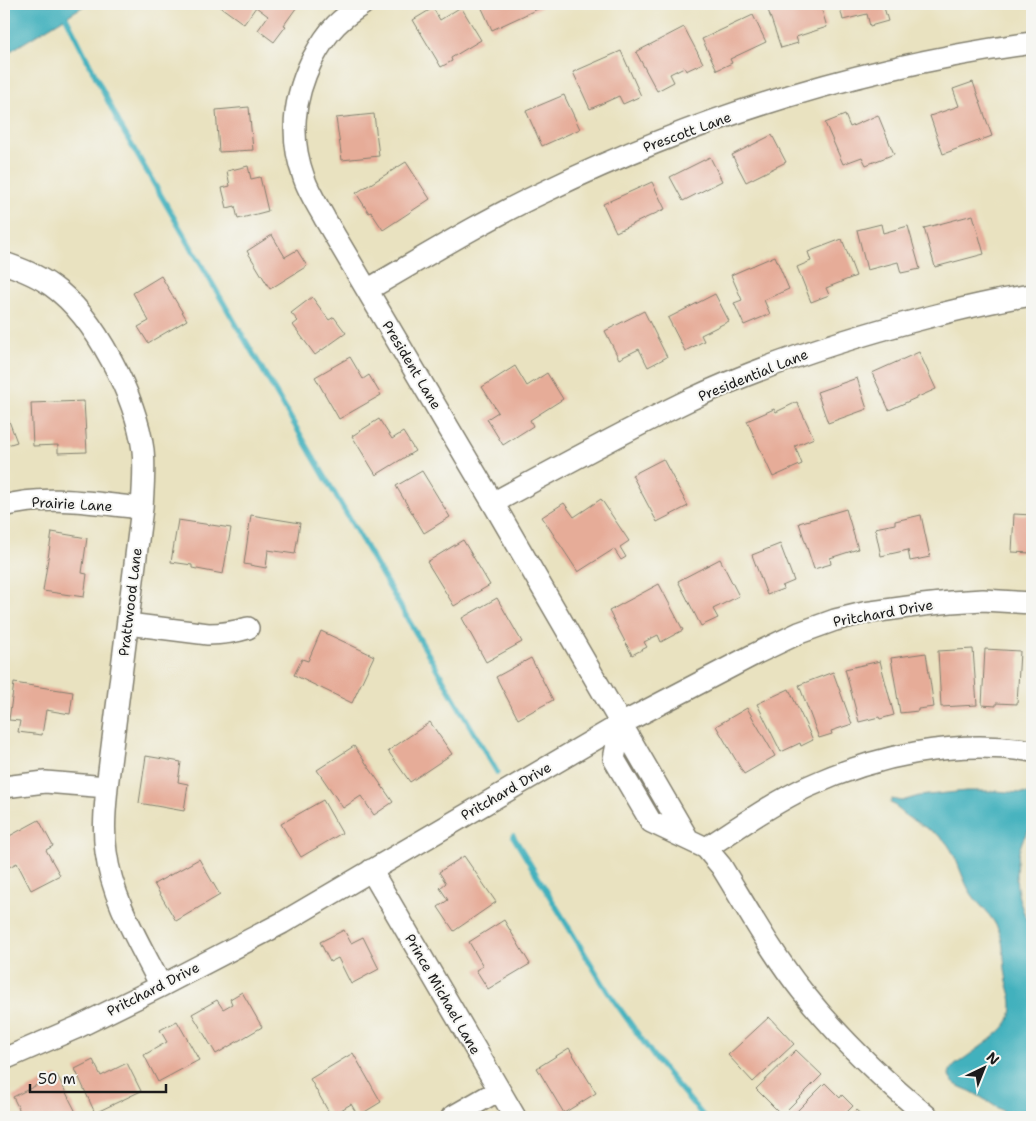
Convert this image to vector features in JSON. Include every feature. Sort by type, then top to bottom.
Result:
[{"type":"street","name":"President Lane","points":[[363,4],[336,25],[324,40],[314,56],[299,90],[296,105],[296,143],[304,179],[312,195],[621,724],[697,844],[721,866],[761,932],[802,990],[829,1023],[881,1077],[928,1117]]},
{"type":"street","name":"Prescott Lane","points":[[367,290],[528,200],[656,142],[766,104],[844,80],[964,54],[1032,43]]},
{"type":"street","name":"Prattwood Lane","points":[[4,263],[25,271],[53,286],[66,297],[92,327],[128,396],[140,433],[144,468],[142,508],[104,820],[106,854],[113,882],[124,911],[161,986]]},
{"type":"street","name":"Presidential Lane","points":[[492,502],[688,400],[752,373],[818,349],[884,329],[954,311],[1032,295]]},
{"type":"street","name":"Prairie Lane","points":[[4,506],[28,501],[59,500],[142,508]]},
{"type":"street","name":"Pritchard Drive","points":[[4,1059],[78,1027],[282,923],[621,724],[755,654],[816,626],[864,613],[951,602],[983,600],[1032,603]]},
{"type":"street","points":[[128,624],[208,634],[235,632],[248,628]]},
{"type":"street","points":[[697,844],[755,816],[806,788],[882,760],[930,750],[969,747],[1001,747],[1032,751]]},
{"type":"street","points":[[4,787],[45,782],[107,787]]},
{"type":"street","name":"Prince Michael Lane","points":[[371,870],[515,1117]]},
{"type":"street","points":[[452,1117],[499,1090]]},
{"type":"water","points":[[4,4],[87,4],[4,55]]},
{"type":"water","points":[[966,791],[1032,794],[1032,822],[1019,853],[1016,876],[1022,908],[1032,928],[1032,1117],[1001,1117],[1004,1112],[976,1094],[955,1084],[949,1076],[954,1066],[999,1032],[1010,1018],[1012,1001],[1000,932],[994,921],[969,890],[954,855],[944,840],[903,814],[895,805],[890,803],[892,799],[902,801],[919,796]]},
{"type":"building","points":[[219,4],[299,4],[274,42],[258,30],[268,16],[256,7],[244,24]]},
{"type":"building","points":[[480,4],[540,4],[542,7],[492,30]]},
{"type":"building","points":[[766,4],[820,4],[827,27],[796,37],[798,43],[781,48]]},
{"type":"building","points":[[839,4],[883,4],[888,21],[870,26],[867,14],[843,20]]},
{"type":"building","points":[[461,7],[481,40],[451,58],[452,61],[441,67],[413,20],[433,8],[440,20]]},
{"type":"building","points":[[753,15],[766,42],[730,59],[732,63],[717,70],[702,39]]},
{"type":"building","points":[[684,27],[703,63],[686,71],[684,67],[670,74],[674,82],[657,91],[636,52]]},
{"type":"building","points":[[621,51],[641,96],[623,104],[619,96],[590,109],[573,72]]},
{"type":"building","points":[[973,82],[992,136],[943,154],[930,116],[959,106],[953,89]]},
{"type":"building","points":[[564,95],[580,129],[542,146],[526,111]]},
{"type":"building","points":[[249,107],[253,150],[219,152],[216,110]]},
{"type":"building","points":[[374,114],[379,156],[342,160],[336,118]]},
{"type":"building","points":[[845,115],[850,127],[878,115],[894,154],[866,165],[862,157],[843,164],[825,123]]},
{"type":"building","points":[[772,135],[786,162],[746,182],[732,155]]},
{"type":"building","points":[[710,157],[722,181],[683,201],[670,177]]},
{"type":"building","points":[[406,162],[430,199],[383,230],[356,193]]},
{"type":"building","points":[[248,166],[251,179],[260,177],[268,211],[238,219],[235,206],[227,208],[222,188],[230,186],[227,171]]},
{"type":"building","points":[[652,182],[665,209],[616,232],[603,204]]},
{"type":"building","points":[[973,215],[984,254],[935,267],[924,228]]},
{"type":"building","points":[[881,224],[883,233],[908,226],[920,269],[901,273],[898,262],[867,270],[857,230]]},
{"type":"building","points":[[272,235],[285,257],[297,250],[307,266],[270,289],[247,251]]},
{"type":"building","points":[[842,239],[856,276],[826,288],[829,295],[811,302],[797,267],[811,261],[808,252]]},
{"type":"building","points":[[775,256],[789,289],[764,300],[770,314],[744,325],[734,303],[742,300],[731,275]]},
{"type":"building","points":[[161,276],[187,320],[148,343],[138,327],[149,321],[133,293]]},
{"type":"building","points":[[715,294],[729,321],[701,335],[704,341],[685,351],[668,318]]},
{"type":"building","points":[[312,297],[329,320],[334,317],[346,333],[315,355],[293,325],[298,321],[291,313]]},
{"type":"building","points":[[644,311],[667,357],[648,367],[639,349],[619,359],[605,331]]},
{"type":"building","points":[[919,352],[936,389],[889,410],[872,373]]},
{"type":"building","points":[[350,357],[363,379],[369,375],[381,395],[339,419],[315,377]]},
{"type":"building","points":[[515,366],[527,386],[547,373],[563,399],[530,420],[533,426],[503,445],[487,419],[498,412],[482,387]]},
{"type":"building","points":[[857,378],[867,409],[828,423],[817,392]]},
{"type":"building","points":[[84,401],[87,452],[58,453],[58,445],[33,446],[31,403]]},
{"type":"building","points":[[797,402],[814,438],[795,446],[802,464],[773,477],[747,421],[774,409],[776,412]]},
{"type":"building","points":[[4,408],[17,442],[4,446]]},
{"type":"building","points":[[379,419],[392,439],[403,432],[415,451],[376,475],[352,436]]},
{"type":"building","points":[[663,459],[688,506],[657,522],[632,475]]},
{"type":"building","points":[[422,471],[450,517],[424,533],[396,486]]},
{"type":"building","points":[[601,499],[629,541],[620,547],[626,557],[621,560],[614,549],[578,572],[542,517],[564,503],[574,517]]},
{"type":"building","points":[[846,509],[858,549],[830,558],[831,564],[814,569],[799,523]]},
{"type":"building","points":[[1014,514],[1032,515],[1031,553],[1012,552]]},
{"type":"building","points":[[251,515],[300,523],[295,554],[268,550],[266,568],[244,564]]},
{"type":"building","points":[[921,515],[930,557],[910,561],[908,550],[881,556],[875,528],[895,524],[895,521]]},
{"type":"building","points":[[178,520],[231,528],[223,574],[192,568],[192,565],[171,562]]},
{"type":"building","points":[[52,532],[87,538],[82,573],[87,574],[84,597],[43,591]]},
{"type":"building","points":[[463,540],[490,585],[454,606],[427,562]]},
{"type":"building","points":[[780,544],[794,581],[782,586],[783,589],[767,595],[752,555]]},
{"type":"building","points":[[720,559],[739,596],[713,609],[718,618],[701,626],[678,581]]},
{"type":"building","points":[[659,584],[683,630],[661,642],[658,635],[644,642],[647,647],[632,655],[609,611]]},
{"type":"building","points":[[497,598],[522,642],[486,662],[462,618]]},
{"type":"building","points":[[321,631],[374,656],[352,703],[294,675],[302,659],[308,661]]},
{"type":"building","points":[[973,649],[977,705],[941,707],[938,651]]},
{"type":"building","points":[[985,649],[1020,651],[1017,704],[996,703],[996,706],[982,705]]},
{"type":"building","points":[[926,653],[934,707],[900,713],[891,658]]},
{"type":"building","points":[[531,658],[553,700],[518,719],[496,677]]},
{"type":"building","points":[[880,661],[894,715],[859,722],[845,669]]},
{"type":"building","points":[[833,672],[852,724],[831,731],[832,734],[819,738],[799,685]]},
{"type":"building","points":[[14,683],[73,692],[70,714],[46,710],[42,735],[18,732],[20,721],[9,720]]},
{"type":"building","points":[[789,689],[813,740],[801,746],[800,743],[781,752],[757,704]]},
{"type":"building","points":[[747,708],[775,756],[744,774],[716,726]]},
{"type":"building","points":[[430,722],[452,754],[410,782],[388,751]]},
{"type":"building","points":[[354,746],[393,802],[374,815],[361,796],[343,808],[317,770]]},
{"type":"building","points":[[146,756],[181,762],[178,782],[188,784],[184,811],[139,803]]},
{"type":"building","points":[[323,800],[342,833],[301,857],[281,824]]},
{"type":"building","points":[[39,820],[53,846],[46,850],[60,875],[31,890],[17,863],[7,868],[4,863],[4,839]]},
{"type":"building","points":[[464,856],[496,902],[454,931],[438,907],[448,900],[440,888],[446,883],[439,872]]},
{"type":"building","points":[[199,859],[220,895],[176,921],[154,884]]},
{"type":"building","points":[[504,920],[530,964],[488,989],[476,970],[483,966],[469,942]]},
{"type":"building","points":[[344,930],[351,943],[363,937],[379,969],[351,984],[338,958],[330,962],[320,942]]},
{"type":"building","points":[[242,992],[262,1027],[216,1054],[192,1014],[217,1000],[223,1009],[232,1004],[230,999]]},
{"type":"building","points":[[769,1017],[794,1044],[753,1082],[728,1055]]},
{"type":"building","points":[[177,1021],[199,1060],[158,1082],[144,1055],[167,1042],[160,1030]]},
{"type":"building","points":[[569,1048],[596,1093],[564,1113],[537,1068]]},
{"type":"building","points":[[796,1050],[822,1075],[782,1115],[756,1089]]},
{"type":"building","points":[[353,1053],[381,1102],[358,1116],[351,1104],[331,1116],[310,1079]]},
{"type":"building","points":[[93,1060],[101,1076],[127,1063],[141,1091],[95,1113],[75,1069]]},
{"type":"building","points":[[57,1075],[78,1116],[23,1117],[13,1097]]},
{"type":"building","points":[[825,1083],[840,1098],[842,1095],[853,1106],[842,1117],[791,1117]]},
{"type":"building","points":[[856,1110],[864,1117],[850,1117]]},
{"type":"waterway","points":[[66,17],[121,127],[497,772]]},
{"type":"waterway","points":[[513,836],[608,992],[657,1061],[704,1117]]}]
